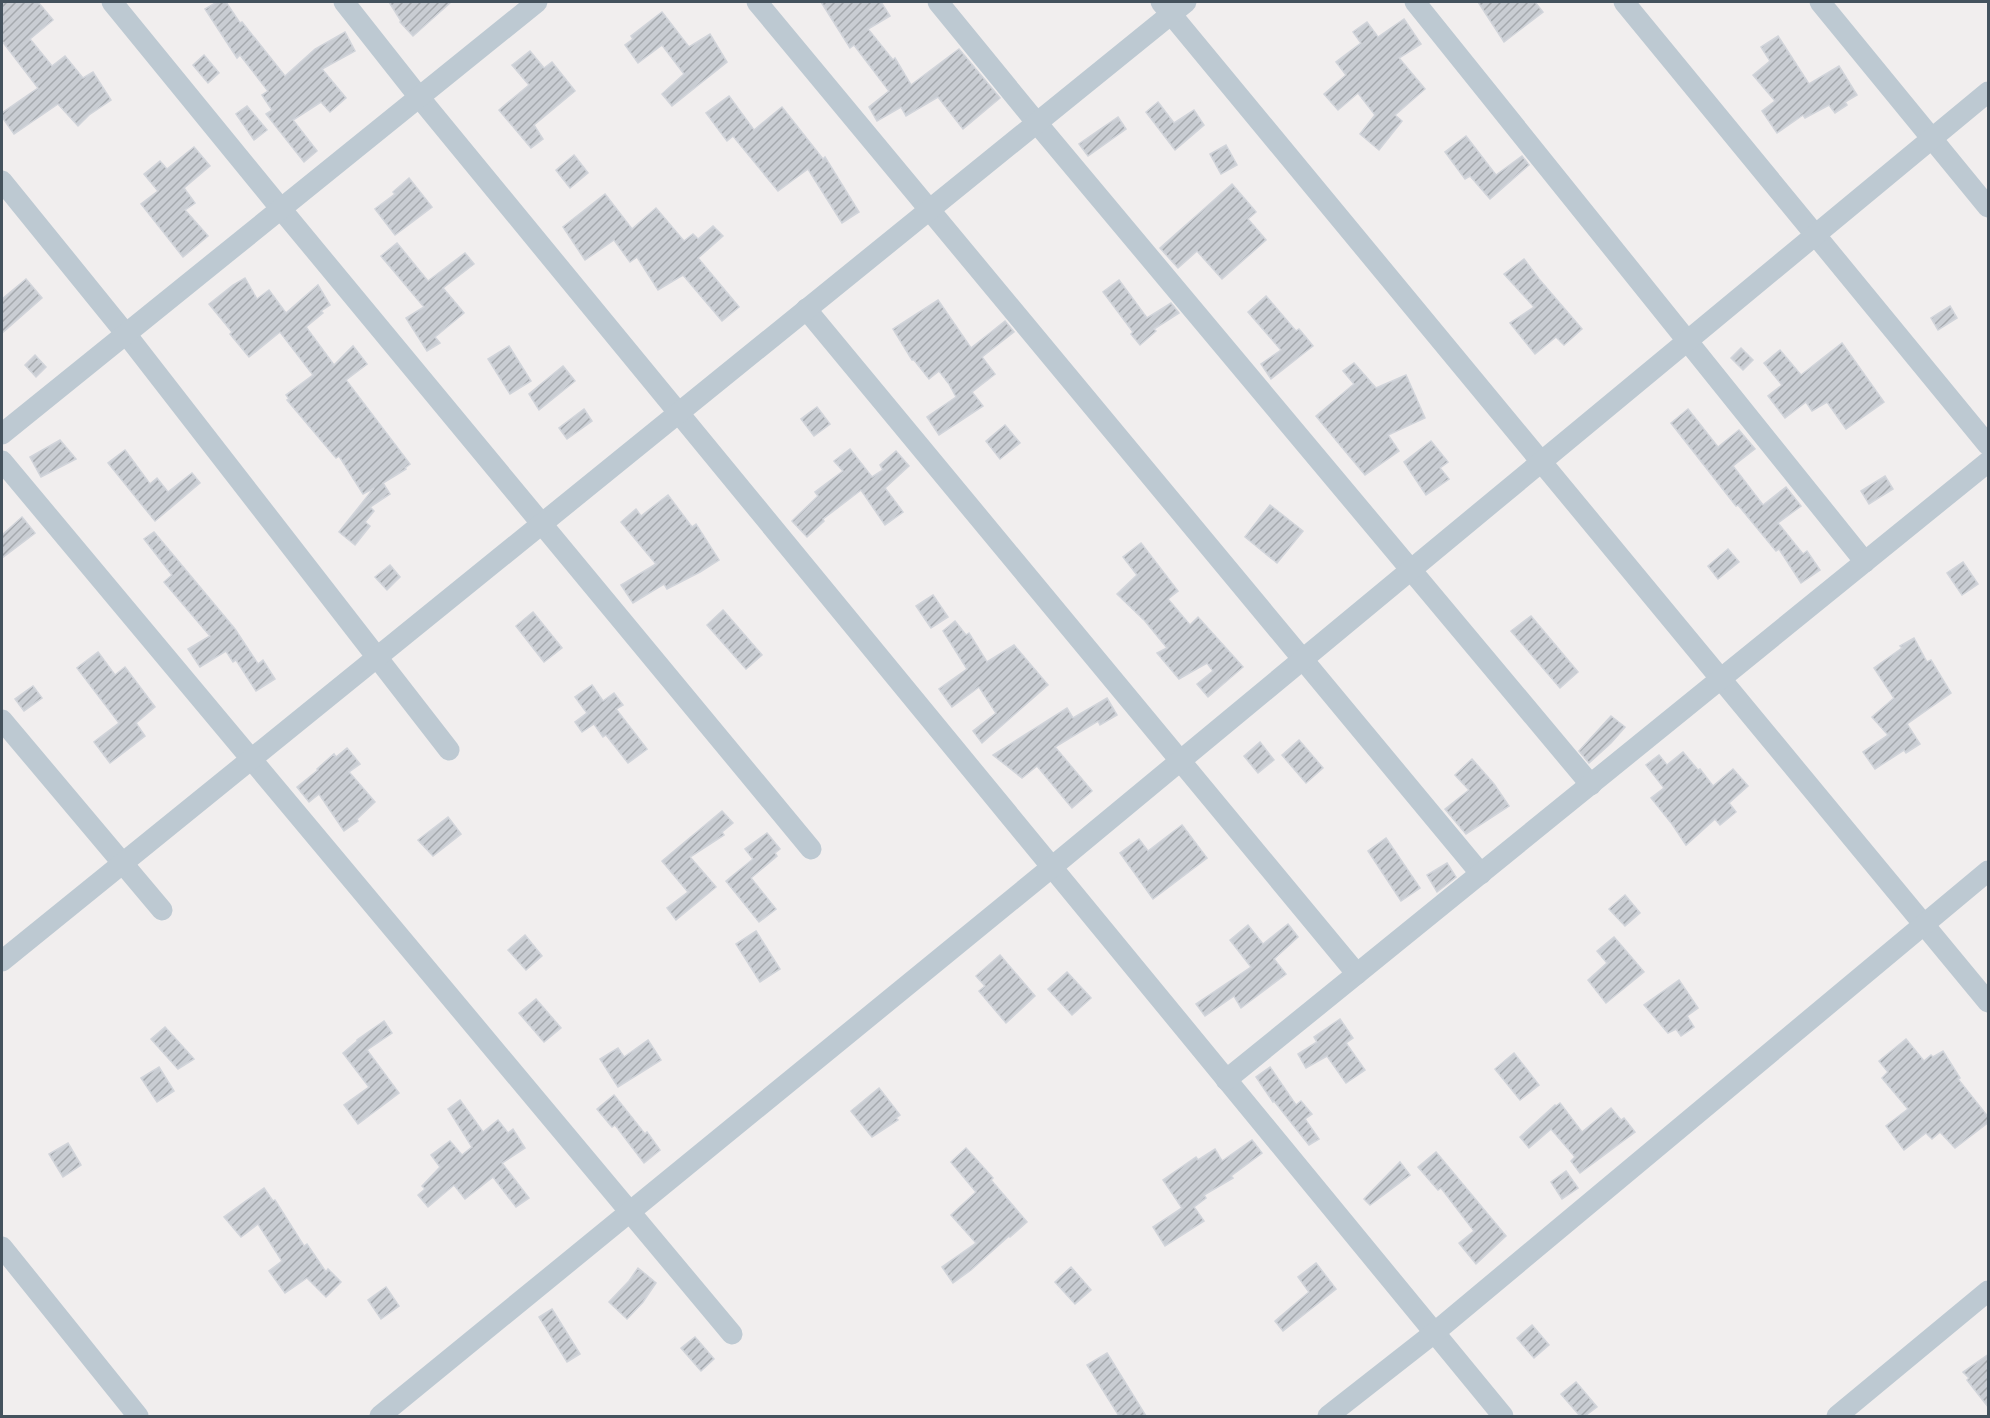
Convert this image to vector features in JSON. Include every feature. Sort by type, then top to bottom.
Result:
[{"type":"street","points":[[112,2],[280,209],[811,849]]},
{"type":"street","points":[[344,2],[419,97],[1503,1416]]},
{"type":"street","points":[[2,434],[537,2]]},
{"type":"street","points":[[757,2],[1480,874]]},
{"type":"street","points":[[938,2],[1591,785]]},
{"type":"street","points":[[1415,2],[1865,562]]},
{"type":"street","points":[[1624,2],[1989,445]]},
{"type":"street","points":[[1820,2],[1989,207]]},
{"type":"street","points":[[2,968],[123,863],[1036,122],[1173,5],[1542,462],[1989,1002]]},
{"type":"street","points":[[380,1416],[1181,761],[1989,92]]},
{"type":"street","points":[[2,181],[126,334],[449,750]]},
{"type":"street","points":[[806,309],[1357,974]]},
{"type":"street","points":[[2,461],[732,1334]]},
{"type":"street","points":[[1226,1080],[1989,462]]},
{"type":"street","points":[[2,720],[162,910]]},
{"type":"street","points":[[1328,1416],[1434,1333],[1989,871]]},
{"type":"street","points":[[2,1247],[138,1416]]},
{"type":"street","points":[[1837,1416],[1989,1291]]},
{"type":"building","points":[[2,2],[38,2],[53,20],[30,39],[52,66],[65,56],[83,78],[93,72],[111,100],[89,115],[78,126],[58,104],[14,134],[2,117],[2,113],[38,88],[2,41]]},
{"type":"building","points":[[217,2],[226,2],[240,23],[242,22],[285,76],[315,49],[345,32],[355,51],[322,69],[346,98],[330,112],[321,102],[293,120],[317,151],[304,162],[266,114],[272,110],[262,95],[268,91],[240,55],[237,58],[205,9]]},
{"type":"building","points":[[389,2],[451,2],[413,36],[400,22]]},
{"type":"building","points":[[821,2],[881,2],[890,16],[868,29],[893,60],[895,58],[911,85],[959,49],[1000,98],[963,129],[938,97],[906,116],[901,107],[877,121],[869,107],[889,91],[854,45],[850,48]]},
{"type":"building","points":[[1478,2],[1535,2],[1543,12],[1504,42]]},
{"type":"building","points":[[662,12],[689,47],[710,34],[727,62],[672,106],[662,94],[684,74],[662,45],[638,63],[625,45],[633,39],[631,36]]},
{"type":"building","points":[[1404,19],[1421,44],[1399,58],[1425,89],[1395,115],[1402,121],[1379,150],[1360,134],[1375,115],[1358,93],[1338,110],[1324,94],[1346,75],[1336,62],[1361,43],[1353,32],[1367,22],[1378,37]]},
{"type":"building","points":[[1778,36],[1809,84],[1839,66],[1857,95],[1845,102],[1847,105],[1835,113],[1829,105],[1805,118],[1803,115],[1777,133],[1762,111],[1775,101],[1753,75],[1770,61],[1761,47]]},
{"type":"building","points":[[530,51],[544,68],[552,62],[575,91],[534,125],[543,139],[531,148],[499,110],[529,85],[512,65]]},
{"type":"building","points":[[204,55],[219,73],[208,83],[193,65]]},
{"type":"building","points":[[729,96],[754,130],[782,107],[823,159],[825,157],[859,212],[842,223],[808,169],[778,191],[733,136],[727,141],[706,113]]},
{"type":"building","points":[[1158,102],[1174,123],[1194,110],[1204,125],[1175,150],[1146,112]]},
{"type":"building","points":[[247,106],[267,130],[254,140],[236,114]]},
{"type":"building","points":[[1118,117],[1126,129],[1088,156],[1079,144]]},
{"type":"building","points":[[1466,136],[1496,175],[1522,156],[1529,165],[1490,199],[1470,176],[1465,179],[1445,152]]},
{"type":"building","points":[[1226,145],[1237,165],[1221,174],[1210,154]]},
{"type":"building","points":[[194,147],[210,166],[184,188],[195,203],[185,210],[208,236],[183,257],[141,204],[158,191],[144,174],[160,161],[167,169]]},
{"type":"building","points":[[574,155],[588,173],[570,188],[556,170]]},
{"type":"building","points":[[409,178],[432,207],[395,235],[375,209],[395,194],[393,192]]},
{"type":"building","points":[[1232,184],[1256,212],[1248,219],[1266,240],[1222,279],[1197,251],[1178,268],[1160,248]]},
{"type":"building","points":[[605,194],[632,229],[656,208],[684,241],[693,234],[698,239],[713,226],[723,236],[698,258],[739,307],[722,321],[683,275],[658,290],[637,257],[630,262],[614,240],[585,260],[563,227]]},
{"type":"building","points":[[397,243],[428,281],[465,253],[474,264],[443,288],[464,313],[435,337],[440,343],[427,351],[406,318],[424,307],[381,256]]},
{"type":"building","points":[[1524,259],[1582,329],[1564,345],[1556,337],[1535,354],[1510,323],[1534,307],[1504,274]]},
{"type":"building","points":[[245,278],[257,299],[269,290],[286,313],[318,285],[330,305],[306,327],[334,365],[353,346],[367,364],[346,380],[410,464],[383,483],[390,494],[370,507],[374,511],[365,522],[370,526],[355,545],[339,532],[374,488],[363,494],[339,456],[336,458],[287,400],[289,399],[286,395],[313,375],[280,332],[249,357],[209,304]]},
{"type":"building","points":[[26,279],[42,298],[2,333],[2,299]]},
{"type":"building","points":[[1119,280],[1147,318],[1171,303],[1179,313],[1154,329],[1156,331],[1140,345],[1103,292]]},
{"type":"building","points":[[1266,296],[1296,331],[1299,329],[1313,346],[1271,379],[1261,364],[1281,350],[1248,312]]},
{"type":"building","points":[[938,300],[971,348],[1005,321],[1014,332],[982,357],[995,374],[972,392],[983,406],[939,435],[927,417],[956,397],[939,371],[929,379],[912,360],[893,329]]},
{"type":"building","points":[[1950,306],[1957,318],[1938,330],[1931,318]]},
{"type":"building","points":[[1842,343],[1884,402],[1846,429],[1827,402],[1812,411],[1806,402],[1785,418],[1768,396],[1782,385],[1764,363],[1780,350],[1801,375]]},
{"type":"building","points":[[509,346],[531,381],[510,394],[488,359]]},
{"type":"building","points":[[1741,348],[1753,360],[1743,370],[1731,358]]},
{"type":"building","points":[[35,355],[46,367],[36,377],[25,365]]},
{"type":"building","points":[[1354,363],[1376,388],[1406,375],[1425,418],[1388,435],[1399,451],[1365,475],[1316,416],[1354,384],[1343,371]]},
{"type":"building","points":[[563,366],[575,381],[539,410],[529,394]]},
{"type":"building","points":[[817,407],[830,424],[814,436],[801,419]]},
{"type":"building","points":[[584,409],[592,421],[567,439],[559,428]]},
{"type":"building","points":[[1688,409],[1718,447],[1739,430],[1755,449],[1733,466],[1763,505],[1786,487],[1801,506],[1778,523],[1803,554],[1807,551],[1820,570],[1801,583],[1779,549],[1776,551],[1738,505],[1736,506],[1671,423]]},
{"type":"building","points":[[1005,425],[1020,443],[1000,459],[986,441]]},
{"type":"building","points":[[60,440],[76,459],[41,477],[30,457]]},
{"type":"building","points":[[1431,441],[1448,462],[1440,468],[1449,479],[1426,495],[1404,462]]},
{"type":"building","points":[[850,449],[872,477],[883,470],[880,465],[896,451],[909,466],[885,488],[903,512],[885,525],[861,490],[823,519],[824,521],[807,537],[792,521],[818,496],[815,492],[843,471],[834,461]]},
{"type":"building","points":[[125,450],[150,484],[157,478],[168,492],[192,473],[200,483],[155,521],[108,463]]},
{"type":"building","points":[[1885,476],[1893,489],[1869,504],[1861,491]]},
{"type":"building","points":[[668,495],[692,527],[696,524],[719,560],[667,589],[664,584],[633,603],[621,585],[656,564],[621,522],[636,509],[641,516]]},
{"type":"building","points":[[1270,505],[1303,531],[1277,563],[1245,537]]},
{"type":"building","points":[[22,517],[35,533],[2,558],[2,535]]},
{"type":"building","points":[[154,532],[235,629],[258,664],[263,660],[275,679],[256,691],[236,660],[233,662],[226,651],[200,667],[188,649],[210,636],[164,582],[172,575],[144,539]]},
{"type":"building","points":[[1141,543],[1178,591],[1168,599],[1190,625],[1198,617],[1243,667],[1208,697],[1197,684],[1213,671],[1207,663],[1179,679],[1157,653],[1167,648],[1145,621],[1117,594],[1137,575],[1123,557]]},
{"type":"building","points":[[1728,549],[1739,562],[1718,579],[1708,566]]},
{"type":"building","points":[[1963,562],[1978,584],[1962,595],[1947,573]]},
{"type":"building","points":[[390,565],[400,577],[387,590],[375,577]]},
{"type":"building","points":[[933,595],[948,617],[931,628],[916,606]]},
{"type":"building","points":[[723,610],[762,655],[746,669],[707,625]]},
{"type":"building","points":[[533,612],[562,648],[544,662],[516,626]]},
{"type":"building","points":[[1531,616],[1578,672],[1560,688],[1511,631]]},
{"type":"building","points":[[955,621],[966,635],[969,633],[987,662],[1014,645],[1048,685],[982,743],[973,731],[996,713],[979,687],[952,707],[939,689],[967,669],[943,631]]},
{"type":"building","points":[[1914,638],[1927,662],[1931,660],[1951,693],[1907,724],[1920,744],[1906,753],[1904,750],[1875,769],[1863,752],[1888,735],[1872,717],[1894,698],[1874,668],[1902,648],[1900,646]]},
{"type":"building","points":[[98,652],[115,675],[125,667],[155,707],[136,723],[145,736],[110,763],[94,742],[119,723],[77,668]]},
{"type":"building","points":[[592,685],[603,701],[614,693],[623,705],[616,709],[647,749],[628,763],[606,735],[603,737],[594,724],[582,732],[575,722],[587,713],[575,697]]},
{"type":"building","points":[[33,686],[42,698],[24,711],[15,699]]},
{"type":"building","points":[[1107,698],[1117,715],[1100,725],[1098,721],[1055,747],[1092,791],[1072,808],[1037,766],[1022,778],[993,755],[1067,708],[1073,718]]},
{"type":"building","points":[[1611,716],[1625,727],[1589,763],[1579,751]]},
{"type":"building","points":[[1299,740],[1323,768],[1306,783],[1282,755]]},
{"type":"building","points":[[1260,742],[1274,760],[1258,773],[1244,756]]},
{"type":"building","points":[[347,748],[360,764],[349,772],[375,802],[357,819],[358,821],[344,831],[319,794],[309,802],[297,787],[334,754],[336,757]]},
{"type":"building","points":[[1683,752],[1713,786],[1733,769],[1748,786],[1729,803],[1736,812],[1720,825],[1715,819],[1686,845],[1651,798],[1664,788],[1646,765],[1659,755],[1667,765]]},
{"type":"building","points":[[1472,759],[1494,784],[1509,806],[1466,834],[1445,809],[1469,790],[1455,775]]},
{"type":"building","points":[[722,811],[733,823],[722,832],[724,835],[690,857],[716,887],[676,920],[667,908],[688,892],[662,861]]},
{"type":"building","points":[[448,817],[461,834],[433,856],[418,840]]},
{"type":"building","points":[[1182,825],[1207,858],[1153,899],[1120,853],[1139,839],[1148,851]]},
{"type":"building","points":[[767,833],[780,849],[775,853],[777,856],[751,878],[776,909],[759,922],[726,881],[753,859],[745,849]]},
{"type":"building","points":[[1386,838],[1420,888],[1401,901],[1368,851]]},
{"type":"building","points":[[1447,863],[1456,877],[1437,892],[1427,875]]},
{"type":"building","points":[[1625,895],[1640,913],[1625,926],[1609,909]]},
{"type":"building","points":[[1288,924],[1298,937],[1274,959],[1286,974],[1241,1008],[1234,996],[1205,1016],[1196,1004],[1251,967],[1230,940],[1248,925],[1263,944]]},
{"type":"building","points":[[756,931],[780,969],[760,982],[736,944]]},
{"type":"building","points":[[525,935],[542,956],[526,970],[508,950]]},
{"type":"building","points":[[1614,937],[1644,972],[1606,1003],[1588,980],[1607,963],[1597,951]]},
{"type":"building","points":[[1000,955],[1035,996],[1006,1023],[979,991],[985,986],[976,976]]},
{"type":"building","points":[[1067,972],[1091,998],[1072,1015],[1048,989]]},
{"type":"building","points":[[1679,980],[1698,1008],[1687,1016],[1694,1027],[1681,1036],[1676,1029],[1668,1033],[1644,1005]]},
{"type":"building","points":[[536,999],[561,1028],[544,1042],[519,1013]]},
{"type":"building","points":[[1340,1019],[1353,1038],[1346,1043],[1365,1070],[1346,1083],[1327,1056],[1306,1068],[1298,1054],[1317,1042],[1314,1037]]},
{"type":"building","points":[[384,1021],[392,1033],[367,1050],[399,1093],[358,1124],[344,1105],[369,1087],[343,1053]]},
{"type":"building","points":[[165,1027],[194,1059],[178,1069],[151,1039]]},
{"type":"building","points":[[1906,1039],[1924,1061],[1931,1055],[1933,1057],[1943,1051],[1960,1078],[1958,1079],[1989,1118],[1989,1122],[1955,1148],[1940,1132],[1932,1139],[1926,1133],[1904,1150],[1886,1126],[1908,1109],[1882,1078],[1888,1072],[1879,1061]]},
{"type":"building","points":[[648,1040],[661,1060],[618,1087],[600,1059],[618,1048],[624,1057]]},
{"type":"building","points":[[1514,1053],[1539,1085],[1520,1100],[1495,1069]]},
{"type":"building","points":[[159,1067],[174,1091],[157,1102],[141,1078]]},
{"type":"building","points":[[1270,1067],[1296,1105],[1301,1101],[1312,1114],[1305,1119],[1319,1139],[1309,1145],[1273,1102],[1256,1077]]},
{"type":"building","points":[[879,1088],[900,1115],[896,1118],[898,1120],[872,1137],[851,1111]]},
{"type":"building","points":[[614,1095],[660,1150],[644,1163],[615,1125],[612,1127],[597,1109]]},
{"type":"building","points":[[460,1100],[483,1132],[498,1120],[508,1133],[513,1129],[525,1148],[502,1163],[529,1198],[516,1207],[493,1177],[465,1199],[454,1185],[428,1207],[418,1195],[425,1189],[422,1186],[440,1167],[431,1155],[450,1141],[462,1155],[472,1147],[448,1109]]},
{"type":"building","points":[[1560,1103],[1582,1132],[1611,1108],[1621,1120],[1624,1118],[1635,1132],[1580,1173],[1571,1161],[1575,1157],[1551,1129],[1529,1148],[1520,1137]]},
{"type":"building","points":[[1252,1140],[1262,1153],[1231,1176],[1233,1178],[1204,1195],[1206,1198],[1194,1207],[1204,1221],[1165,1246],[1153,1227],[1182,1208],[1163,1180],[1196,1157],[1198,1160],[1215,1149],[1222,1161]]},
{"type":"building","points":[[68,1143],[81,1165],[63,1177],[49,1154]]},
{"type":"building","points":[[966,1148],[1027,1222],[953,1283],[942,1267],[976,1243],[951,1215],[976,1192],[951,1162]]},
{"type":"building","points":[[1436,1152],[1506,1236],[1476,1264],[1459,1243],[1474,1231],[1441,1188],[1438,1190],[1418,1167]]},
{"type":"building","points":[[1400,1162],[1410,1175],[1370,1205],[1364,1199]]},
{"type":"building","points":[[1566,1171],[1578,1188],[1562,1199],[1551,1182]]},
{"type":"building","points":[[264,1188],[273,1201],[275,1200],[304,1246],[307,1244],[326,1272],[328,1269],[341,1282],[326,1297],[307,1278],[285,1293],[269,1271],[282,1261],[258,1224],[241,1237],[224,1217]]},
{"type":"building","points":[[1316,1263],[1336,1289],[1283,1331],[1275,1321],[1309,1292],[1298,1277]]},
{"type":"building","points":[[1071,1267],[1091,1290],[1075,1304],[1055,1282]]},
{"type":"building","points":[[638,1268],[656,1283],[627,1319],[609,1302]]},
{"type":"building","points":[[386,1287],[399,1306],[381,1319],[368,1300]]},
{"type":"building","points":[[552,1309],[580,1354],[567,1362],[539,1317]]},
{"type":"building","points":[[1532,1325],[1549,1345],[1534,1358],[1517,1338]]},
{"type":"building","points":[[695,1337],[714,1359],[701,1371],[681,1348]]},
{"type":"building","points":[[1107,1353],[1146,1416],[1119,1416],[1087,1365]]},
{"type":"building","points":[[1989,1354],[1989,1408],[1963,1372]]},
{"type":"building","points":[[1576,1382],[1597,1407],[1585,1416],[1580,1416],[1561,1394]]}]
